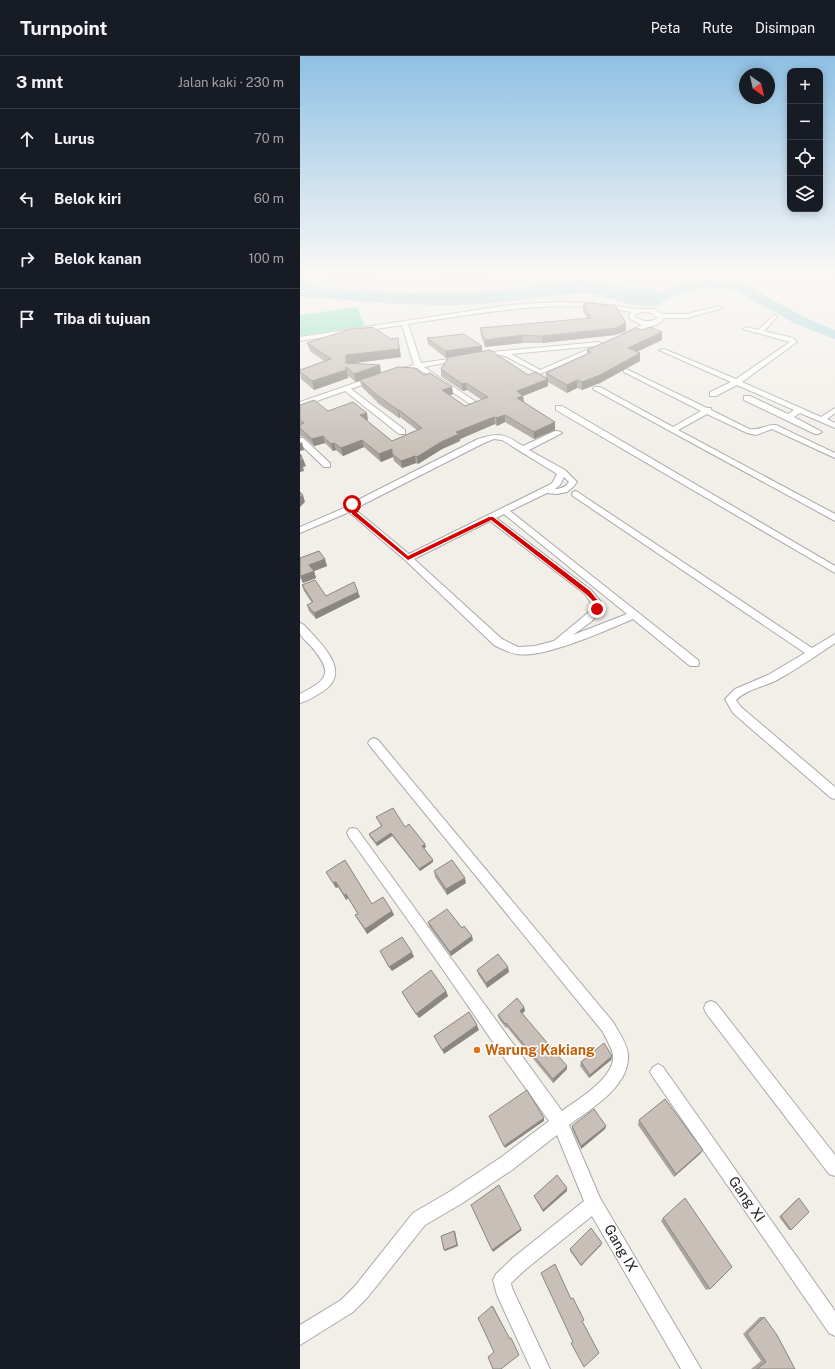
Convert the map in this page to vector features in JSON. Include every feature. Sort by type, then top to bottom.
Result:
[{"type":"street","points":[[300,339],[354,331]]},
{"type":"street","points":[[407,331],[418,366],[473,404]]},
{"type":"street","points":[[621,337],[634,331]]},
{"type":"street","points":[[713,394],[737,382],[794,342],[791,339],[757,331]]},
{"type":"street","points":[[300,405],[418,366],[470,357],[504,353],[608,343],[564,364],[540,372],[504,353]]},
{"type":"street","points":[[662,350],[835,426]]},
{"type":"street","points":[[626,371],[753,433],[758,433],[770,427],[777,428],[835,456]]},
{"type":"street","points":[[346,389],[402,432]]},
{"type":"street","points":[[597,390],[835,518]]},
{"type":"street","points":[[748,398],[818,432]]},
{"type":"street","points":[[559,408],[835,570]]},
{"type":"street","points":[[672,430],[708,410]]},
{"type":"street","points":[[788,418],[800,410]]},
{"type":"street","points":[[821,420],[835,410]]},
{"type":"street","points":[[524,449],[558,433]]},
{"type":"street","points":[[300,530],[351,510],[487,439],[499,437],[504,438],[524,449],[562,472],[573,482],[571,486],[559,492],[546,490]]},
{"type":"street","points":[[300,440],[327,465]]},
{"type":"street","points":[[408,558],[546,490],[557,483],[562,472]]},
{"type":"street","points":[[576,494],[812,653]]},
{"type":"street","points":[[351,510],[408,558],[498,642],[508,648],[518,651],[528,651],[586,635],[634,615]]},
{"type":"street","points":[[505,511],[694,663]]},
{"type":"street","points":[[491,518],[588,592],[596,602],[597,609],[592,616],[566,634],[558,643]]},
{"type":"street","points":[[588,592],[600,586]]},
{"type":"street","points":[[578,626],[586,635]]},
{"type":"street","points":[[300,627],[328,662],[332,671],[330,678],[325,685],[300,699]]},
{"type":"street","points":[[835,638],[770,679],[737,693],[730,699],[737,710],[835,794]]},
{"type":"street","points":[[300,1336],[347,1306],[361,1292],[419,1219],[455,1198],[506,1164],[604,1089],[620,1069],[621,1054],[608,1027],[374,743]]},
{"type":"street","name":"Gang IX","points":[[353,833],[442,956],[509,1053],[560,1122],[594,1204],[692,1369]]},
{"type":"street","points":[[711,1008],[835,1168]]},
{"type":"street","name":"Gang XI","points":[[658,1072],[835,1327]]},
{"type":"street","points":[[541,1369],[503,1289],[502,1280],[520,1263],[594,1204]]},
{"type":"green space","points":[[300,331],[331,331],[300,336]]},
{"type":"building","points":[[344,331],[379,331],[391,339],[398,338],[399,349],[346,355],[346,363],[380,365],[354,374],[346,367],[346,370],[312,381],[300,372],[300,370],[331,359],[307,343]]},
{"type":"building","points":[[481,331],[586,331],[542,336],[522,335],[485,340]]},
{"type":"building","points":[[630,331],[662,332],[628,348],[640,353],[600,375],[582,382],[577,380],[567,385],[546,373],[591,352],[587,350]]},
{"type":"building","points":[[464,334],[482,346],[445,351],[427,338]]},
{"type":"building","points":[[490,350],[528,375],[536,372],[548,379],[517,391],[523,396],[517,398],[555,422],[534,432],[505,415],[496,418],[494,417],[456,432],[459,434],[441,442],[417,457],[415,456],[401,461],[392,454],[392,449],[379,454],[362,440],[341,448],[334,443],[331,444],[323,436],[312,439],[300,429],[300,425],[304,423],[300,420],[300,405],[314,400],[328,411],[353,402],[367,413],[360,415],[392,441],[422,428],[378,396],[360,380],[398,367],[415,368],[424,375],[430,373],[452,387],[442,390],[465,406],[488,397],[466,383],[462,384],[441,369],[449,357]]},
{"type":"building","points":[[319,551],[325,559],[309,565],[314,571],[301,576],[300,558]]},
{"type":"building","points":[[315,580],[326,596],[354,582],[358,592],[314,613],[307,605],[313,602],[302,585]]},
{"type":"building","points":[[393,808],[405,827],[409,824],[425,844],[422,846],[433,860],[419,869],[391,833],[376,843],[369,834],[382,826],[376,817]]},
{"type":"building","points":[[345,860],[372,904],[383,897],[392,911],[365,929],[355,915],[358,914],[346,894],[344,895],[336,882],[333,883],[326,872]]},
{"type":"building","points":[[452,860],[465,878],[446,889],[434,871]]},
{"type":"building","points":[[447,909],[462,928],[464,926],[472,936],[450,952],[428,922]]},
{"type":"building","points":[[402,937],[412,952],[389,967],[380,951]]},
{"type":"building","points":[[498,954],[508,967],[486,983],[477,970]]},
{"type":"building","points":[[431,970],[446,991],[416,1014],[402,992]]},
{"type":"building","points":[[517,998],[524,1007],[520,1011],[567,1066],[553,1079],[498,1015]]},
{"type":"building","points":[[469,1012],[477,1025],[442,1050],[434,1036]]},
{"type":"building","points":[[604,1043],[612,1056],[590,1075],[581,1062]]},
{"type":"building","points":[[527,1090],[544,1118],[504,1146],[489,1116]]},
{"type":"building","points":[[665,1099],[703,1150],[676,1174],[639,1120]]},
{"type":"building","points":[[594,1109],[606,1126],[581,1146],[572,1126]]},
{"type":"building","points":[[557,1175],[567,1188],[543,1210],[534,1196]]},
{"type":"building","points":[[499,1185],[521,1229],[492,1250],[471,1205]]},
{"type":"building","points":[[685,1198],[732,1267],[710,1289],[663,1218]]},
{"type":"building","points":[[799,1198],[809,1212],[791,1230],[781,1216]]},
{"type":"building","points":[[591,1228],[602,1243],[581,1265],[570,1249]]},
{"type":"building","points":[[454,1231],[457,1245],[444,1250],[441,1236]]},
{"type":"building","points":[[555,1264],[599,1353],[584,1367],[571,1343],[573,1342],[541,1273]]},
{"type":"building","points":[[492,1306],[519,1355],[501,1369],[493,1369],[488,1357],[494,1352],[478,1318]]},
{"type":"building","points":[[764,1317],[777,1335],[795,1369],[757,1369],[766,1362],[747,1334]]},
{"type":"waterway","points":[[826,331],[835,335]]},
{"type":"place","name":"Warung Kakiang","points":[[477,1050]]},
{"type":"route","points":[[352,504],[359,507],[357,512],[354,513],[408,558],[491,518],[588,592],[596,602],[597,609]]}]
